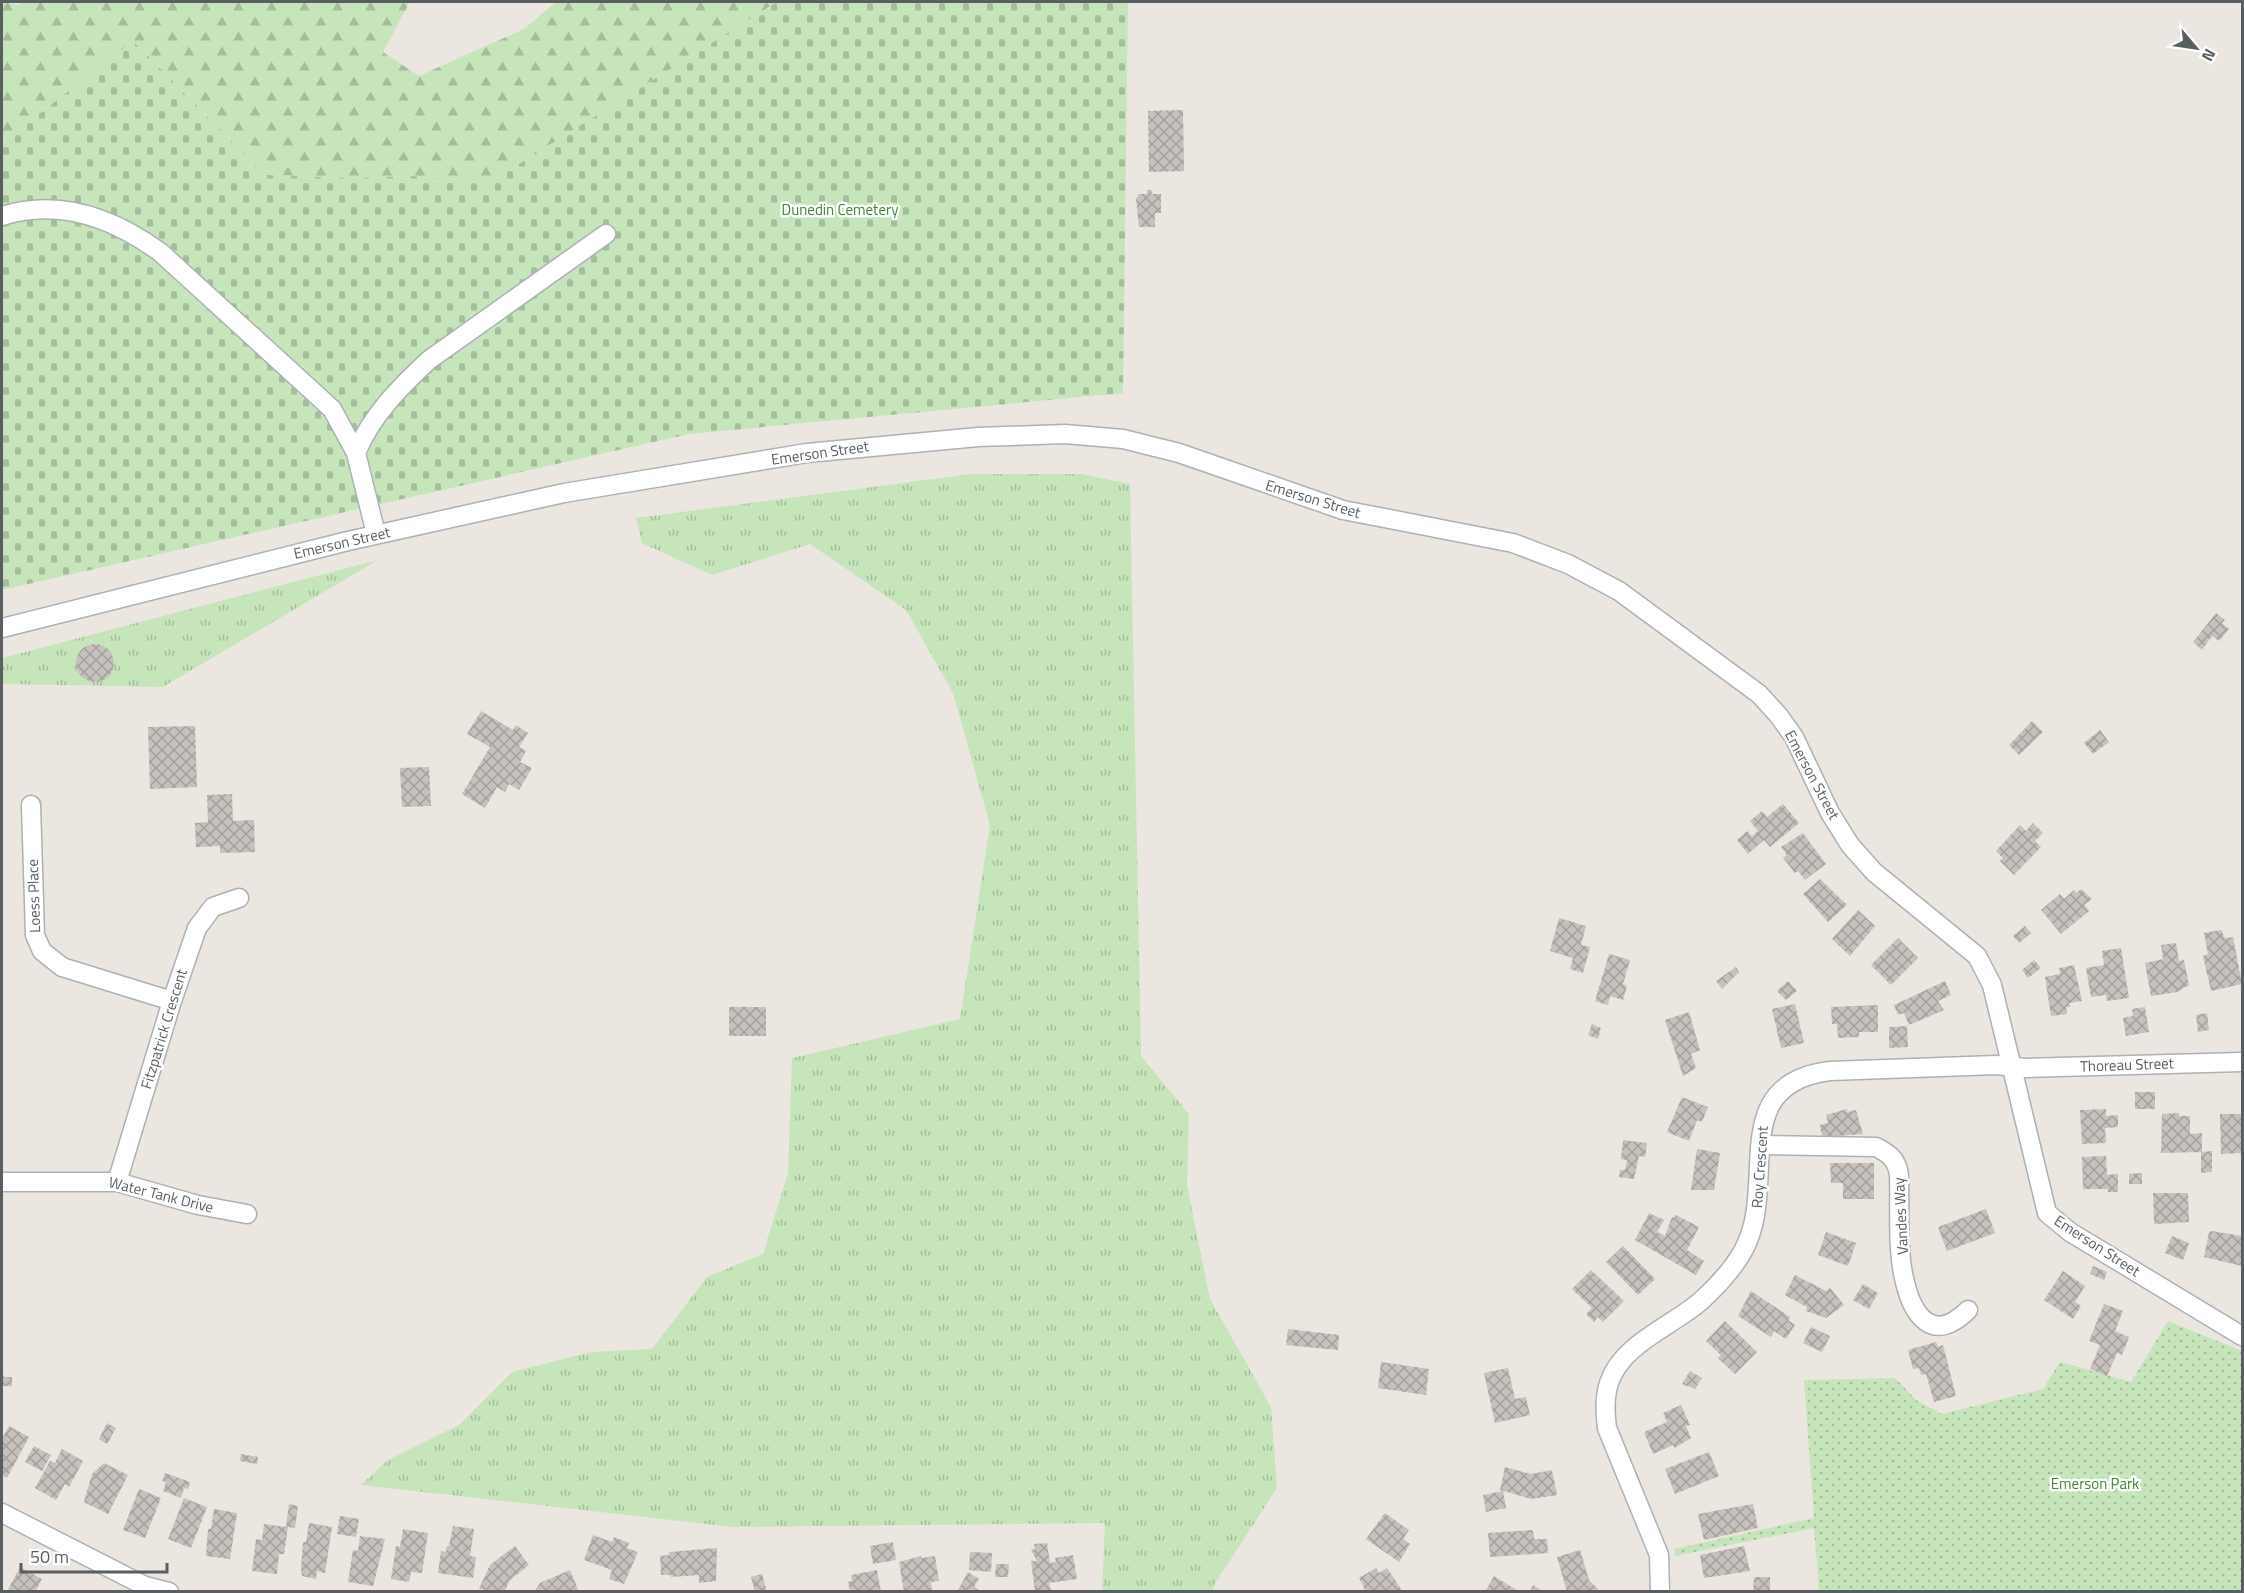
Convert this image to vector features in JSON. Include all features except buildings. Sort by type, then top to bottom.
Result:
[{"type":"street","points":[[2,216],[35,209],[86,213],[136,234],[169,259],[332,409],[356,453],[376,534]]},
{"type":"street","points":[[356,453],[365,431],[409,379],[429,360],[606,234]]},
{"type":"street","name":"Emerson Street","points":[[2,628],[376,534],[564,493],[807,453],[942,440],[1065,434],[1123,439],[1151,445],[1343,510],[1485,537],[1532,549],[1568,564],[1619,591],[1737,675],[1766,701],[1794,737],[1830,813],[1850,845],[1874,872],[1977,957],[1992,985],[2042,1203],[2053,1220],[2242,1336]]},
{"type":"street","name":"Loess Place","points":[[31,805],[35,935],[42,951],[50,960],[69,970],[172,1001]]},
{"type":"street","name":"Fitzpatrick Crescent","points":[[117,1182],[192,942],[204,916],[222,902],[239,898]]},
{"type":"street","name":"Thoreau Street","points":[[2011,1066],[2242,1062]]},
{"type":"street","name":"Roy Crescent","points":[[1660,1592],[1659,1555],[1607,1428],[1605,1408],[1609,1383],[1621,1362],[1702,1300],[1730,1270],[1744,1250],[1754,1227],[1759,1203],[1760,1145],[1765,1114],[1777,1095],[1810,1073],[2011,1066]]},
{"type":"street","name":"Vandes Way","points":[[1760,1145],[1876,1147],[1892,1157],[1898,1164],[1904,1277],[1912,1300],[1923,1318],[1939,1328],[1947,1327],[1968,1310]]},
{"type":"street","name":"Water Tank Drive","points":[[2,1182],[117,1182],[198,1205],[247,1214]]},
{"type":"street","points":[[2,1513],[146,1586],[169,1592]]},
{"type":"green space","points":[[2,2],[18,5],[23,2],[410,2],[383,52],[419,76],[524,29],[556,2],[777,2],[489,183],[412,176],[349,178],[265,175],[133,41],[2,143]]},
{"type":"green space","name":"Dunedin Cemetery","points":[[777,2],[1128,2],[1123,393],[689,434],[2,590],[2,143],[133,41],[265,175],[349,178],[412,176],[489,183]]},
{"type":"green space","points":[[971,474],[1081,474],[1130,484],[1141,1056],[1189,1114],[1187,1185],[1210,1299],[1271,1407],[1277,1488],[1214,1585],[1213,1591],[1102,1592],[1105,1523],[733,1527],[361,1485],[388,1460],[459,1425],[512,1372],[591,1352],[652,1349],[707,1277],[763,1254],[788,1173],[792,1058],[960,1019],[990,825],[953,693],[906,610],[810,544],[712,575],[642,543],[636,518]]},
{"type":"green space","points":[[378,560],[163,687],[2,684],[2,658]]},
{"type":"green space","name":"Emerson Park","points":[[2168,1321],[2242,1351],[2242,1591],[1819,1591],[1814,1528],[1675,1556],[1674,1549],[1814,1518],[1804,1380],[1895,1378],[1916,1400],[1942,1414],[2043,1389],[2060,1362],[2131,1382]]}]
